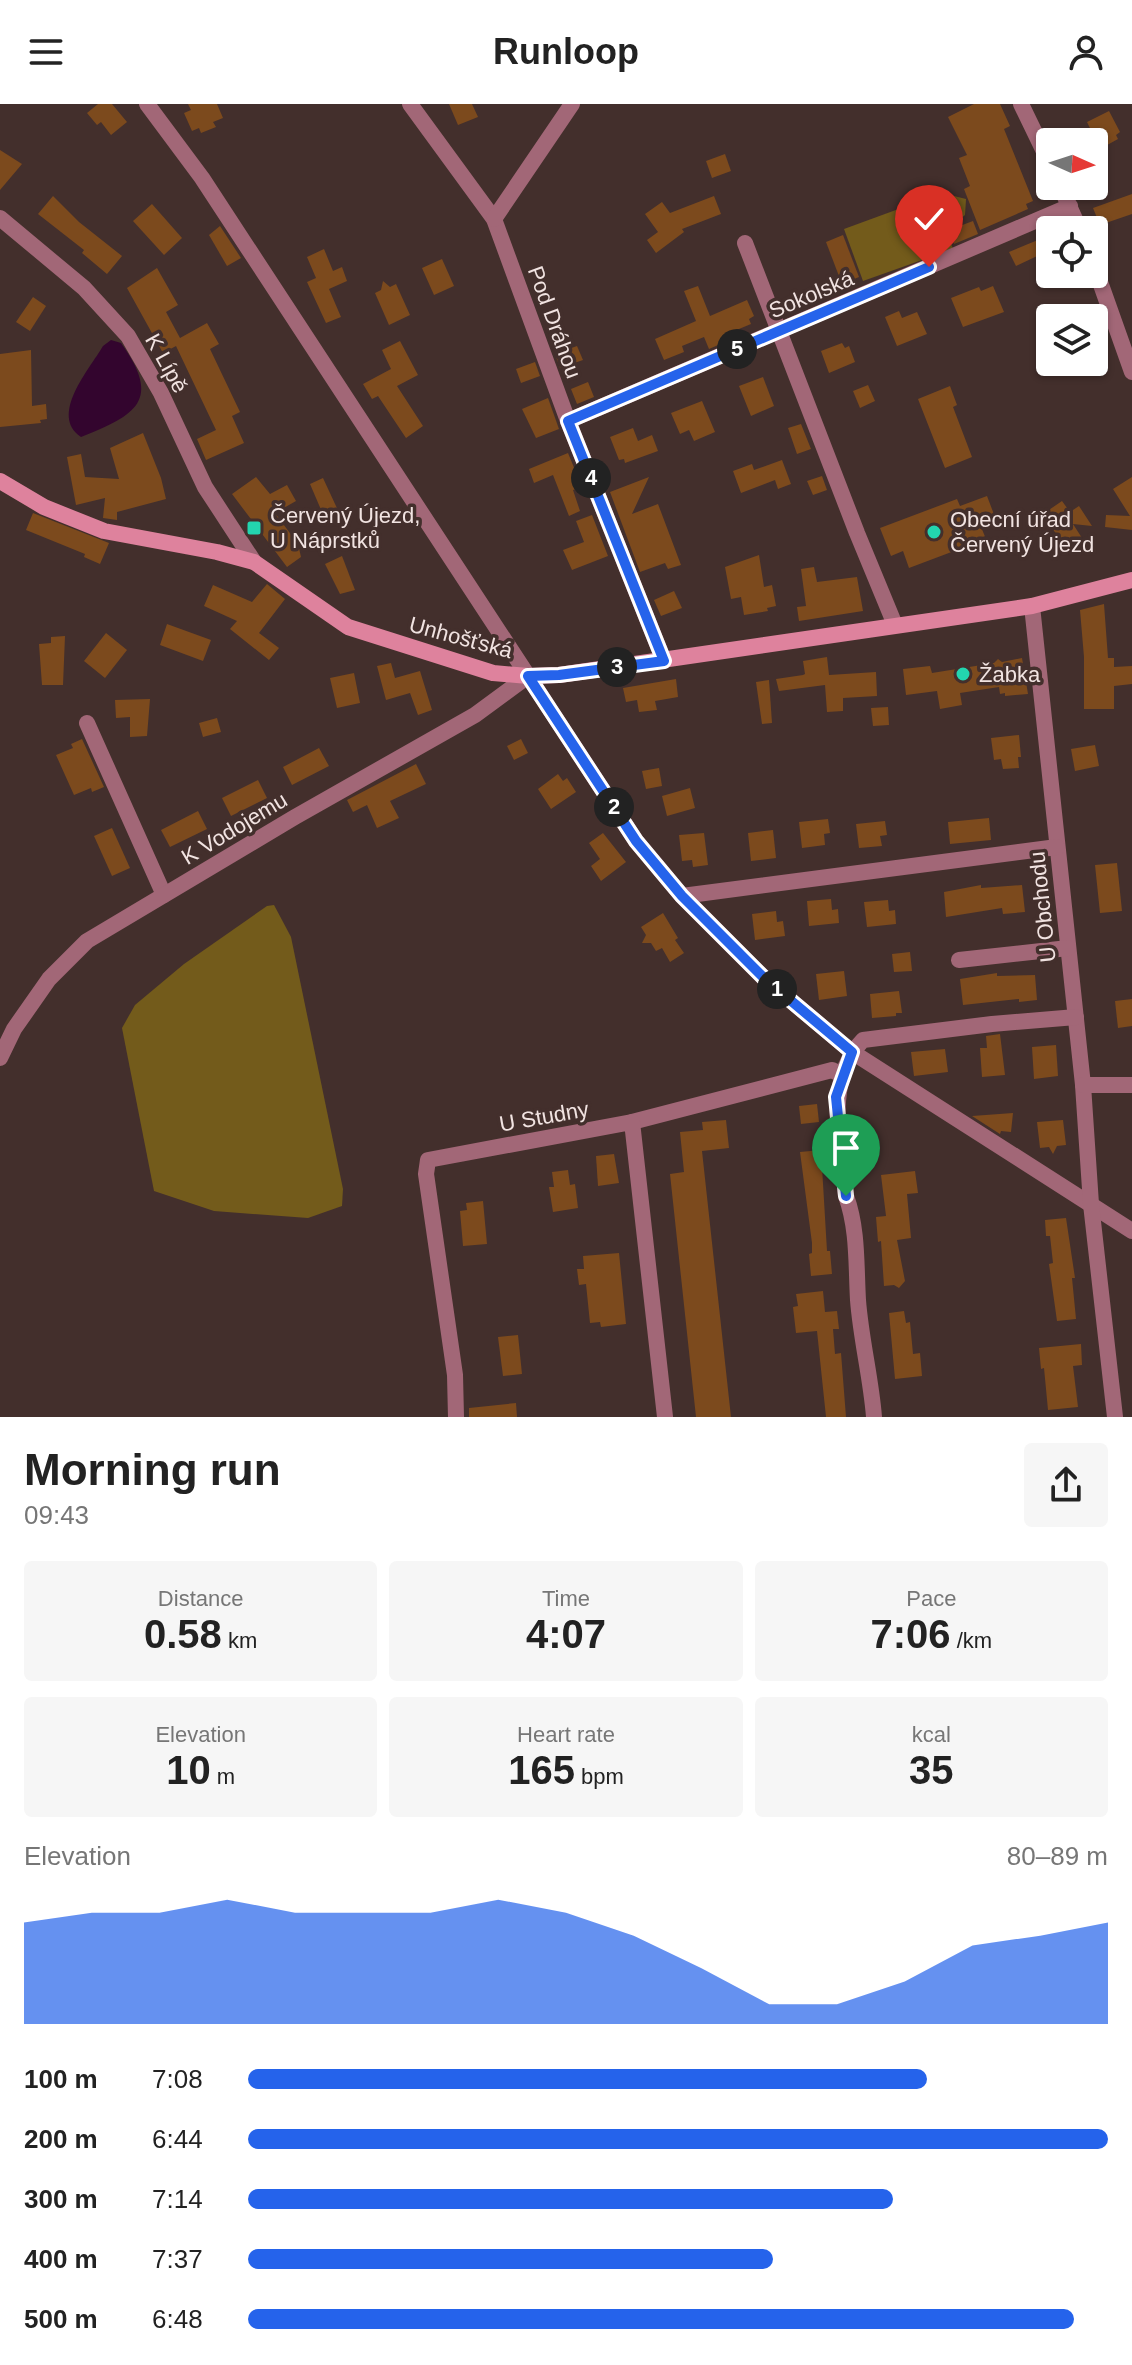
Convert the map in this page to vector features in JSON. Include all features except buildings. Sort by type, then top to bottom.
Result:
[{"type":"main road","name":"Unhošťská","points":[[0,481],[44,507],[104,531],[254,562],[348,627],[479,670],[528,676],[559,675],[664,661],[1032,606],[1132,580]]},
{"type":"street","points":[[147,104],[202,178],[636,841],[682,896],[764,978],[852,1052],[1132,1231]]},
{"type":"street","name":"Pod Dráhou","points":[[410,104],[494,219],[568,421],[664,661]]},
{"type":"street","points":[[494,219],[572,104]]},
{"type":"street","points":[[1021,104],[1036,135]]},
{"type":"street","points":[[1067,200],[1074,216]]},
{"type":"street","name":"Sokolská","points":[[568,421],[1070,206]]},
{"type":"street","name":"K Lípě","points":[[0,218],[84,288],[128,336],[161,393],[205,487],[254,562]]},
{"type":"street","points":[[745,243],[895,625]]},
{"type":"street","points":[[1102,288],[1132,372]]},
{"type":"street","name":"U Obchodu","points":[[1032,606],[1115,1417]]},
{"type":"street","name":"K Vodojemu","points":[[0,1058],[14,1029],[49,979],[87,941],[475,715],[528,676]]},
{"type":"street","points":[[87,723],[164,895]]},
{"type":"street","points":[[682,896],[1057,847]]},
{"type":"street","points":[[959,960],[1068,948]]},
{"type":"street","points":[[874,1417],[836,1097],[852,1052],[863,1040],[1076,1017]]},
{"type":"street","points":[[665,1417],[632,1122],[832,1070],[842,1075]]},
{"type":"street","points":[[1083,1085],[1132,1085]]},
{"type":"street","name":"U Studny","points":[[456,1417],[455,1375],[426,1174],[428,1160],[632,1122]]},
{"type":"shaded area","points":[[934,196],[953,249],[863,281],[844,229]]},
{"type":"shaded area","points":[[954,196],[966,199],[965,215],[953,225],[945,219],[944,199]]},
{"type":"shaded area","points":[[111,340],[121,343],[133,363],[140,379],[141,392],[129,413],[81,437],[72,428],[70,405],[89,367],[103,346]]},
{"type":"shaded area","points":[[274,905],[291,937],[343,1189],[342,1206],[308,1218],[214,1211],[154,1191],[122,1028],[135,1005],[184,964],[267,906]]},
{"type":"place","name":"Červený Újezd, U Náprstků","points":[[254,528]]},
{"type":"place","name":"Obecní úřad Červený Újezd","points":[[934,532]]},
{"type":"place","name":"Žabka","points":[[963,674]]},
{"type":"route","points":[[846,1196],[836,1097],[852,1052],[764,978],[682,896],[636,841],[528,676],[559,675],[664,661],[568,421],[929,267]]}]
